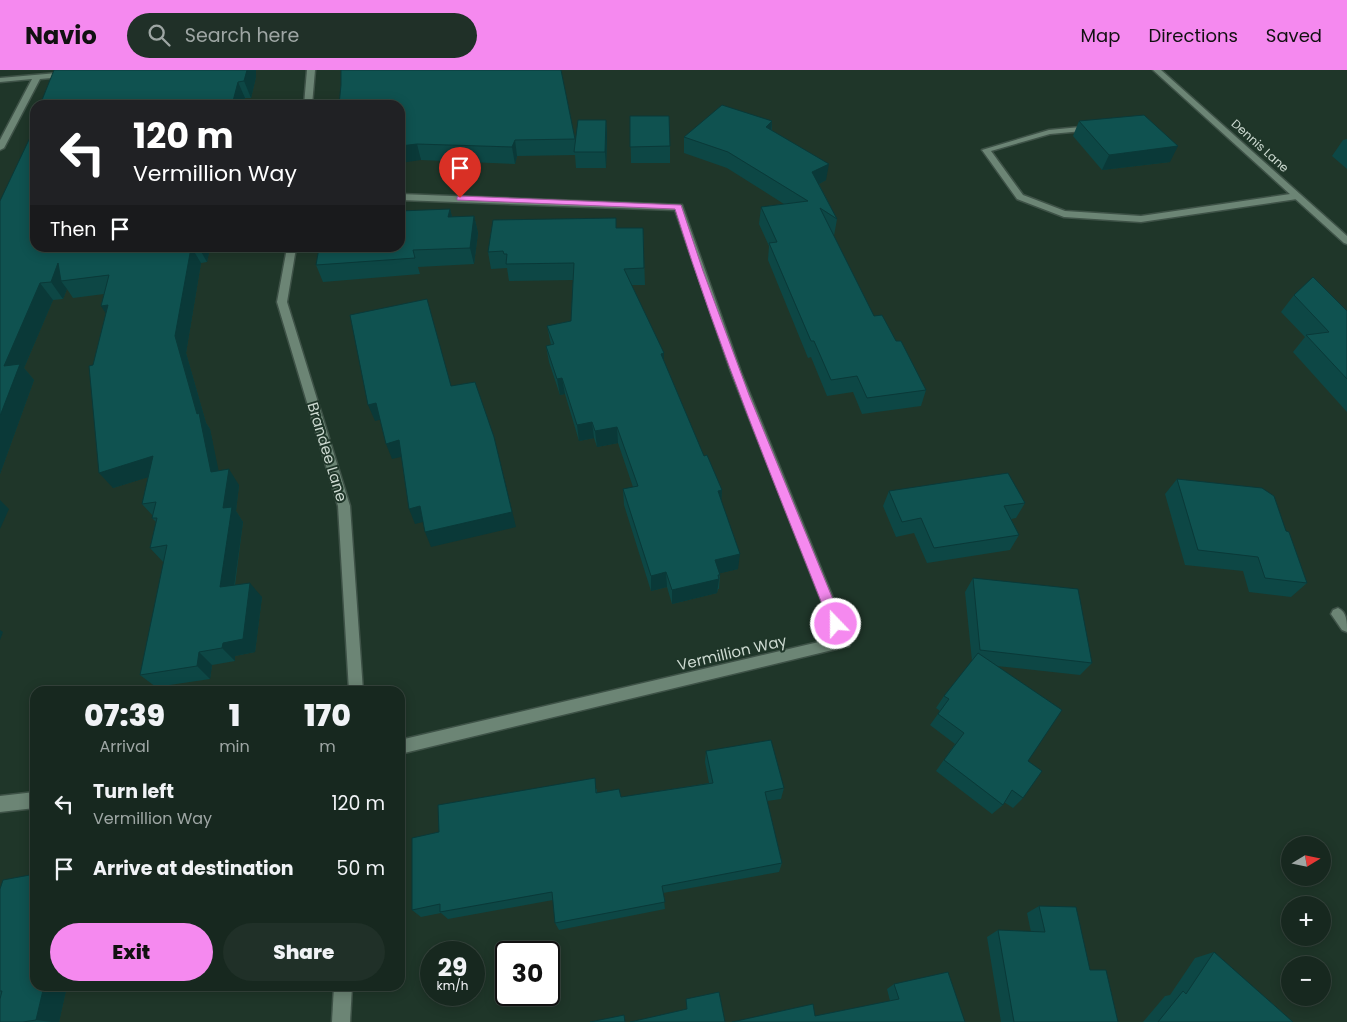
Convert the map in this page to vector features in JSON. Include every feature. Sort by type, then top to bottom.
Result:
[{"type":"street","points":[[308,100],[311,70]]},
{"type":"street","name":"Dennis Lane","points":[[1157,70],[1347,241]]},
{"type":"street","points":[[0,80],[77,73]]},
{"type":"street","points":[[0,148],[37,77]]},
{"type":"street","points":[[1098,127],[1049,132],[986,150],[1020,197],[1064,214],[1141,219],[1297,196]]},
{"type":"street","name":"Vermillion Way","points":[[405,197],[679,207],[699,271],[744,395],[844,642],[405,746]]},
{"type":"street","name":"Brandee Lane","points":[[290,252],[282,302],[344,506],[356,686]]},
{"type":"street","points":[[1338,614],[1347,626]]},
{"type":"street","points":[[0,804],[30,801]]},
{"type":"street","points":[[341,1022],[344,991]]},
{"type":"building","points":[[54,70],[247,70],[244,81],[238,82],[233,100],[42,100]]},
{"type":"building","points":[[341,70],[561,70],[575,139],[515,140],[512,147],[417,144],[405,145],[405,100],[340,100]]},
{"type":"building","points":[[722,105],[772,121],[766,127],[829,164],[812,172],[837,219],[820,208],[874,316],[882,315],[896,341],[901,341],[926,390],[867,398],[857,376],[831,380],[814,341],[811,341],[769,243],[777,242],[761,207],[808,201],[728,152],[684,137]]},
{"type":"building","points":[[1144,115],[1178,146],[1109,155],[1079,121]]},
{"type":"building","points":[[630,116],[669,116],[670,146],[630,147]]},
{"type":"building","points":[[578,120],[606,120],[605,152],[574,152]]},
{"type":"building","points":[[30,138],[30,252],[190,252],[175,336],[197,414],[199,413],[211,472],[229,469],[223,508],[232,507],[220,587],[250,583],[243,639],[223,643],[222,648],[199,652],[197,666],[140,675],[167,545],[150,548],[157,518],[152,518],[156,502],[142,504],[153,456],[99,473],[89,366],[93,365],[108,305],[101,306],[109,275],[61,281],[58,263],[51,282],[40,283],[4,366],[20,364],[0,416],[0,201]]},
{"type":"building","points":[[450,209],[448,217],[474,216],[470,248],[413,250],[415,258],[316,265],[318,252],[405,252],[405,211]]},
{"type":"building","points":[[616,218],[616,228],[643,228],[644,268],[624,269],[664,353],[661,354],[704,456],[707,455],[722,490],[718,491],[740,554],[715,560],[720,575],[718,575],[719,579],[672,590],[666,572],[651,576],[623,489],[638,486],[617,427],[595,431],[592,422],[577,425],[562,378],[557,379],[546,346],[554,344],[547,326],[571,321],[574,263],[506,264],[507,254],[504,254],[503,251],[488,252],[493,220]]},
{"type":"building","points":[[1313,277],[1347,311],[1347,379],[1306,335],[1329,332],[1294,295]]},
{"type":"building","points":[[427,299],[451,386],[475,382],[494,437],[512,512],[425,532],[420,506],[409,509],[399,440],[386,444],[376,403],[368,405],[350,315]]},
{"type":"building","points":[[1008,473],[1025,503],[1004,506],[1019,535],[934,548],[921,518],[902,522],[889,491]]},
{"type":"building","points":[[1177,479],[1262,488],[1274,496],[1307,583],[1265,578],[1258,557],[1198,550]]},
{"type":"building","points":[[973,578],[1078,589],[1092,663],[980,650]]},
{"type":"building","points":[[978,653],[1062,710],[1028,761],[1042,771],[1023,798],[1012,790],[1003,805],[944,760],[964,733],[938,714],[949,699],[944,696]]},
{"type":"building","points":[[771,740],[784,788],[765,792],[782,863],[662,886],[665,902],[555,923],[552,892],[440,912],[440,904],[412,910],[412,838],[439,832],[438,805],[595,778],[596,793],[619,789],[621,797],[713,783],[706,751]]},
{"type":"building","points":[[30,875],[30,991],[43,991],[36,1020],[0,1022],[2,991],[0,991],[0,889],[3,880]]},
{"type":"building","points":[[1039,906],[1076,907],[1090,970],[1106,970],[1118,1022],[1014,1022],[998,930],[1045,932]]},
{"type":"building","points":[[1214,952],[1293,1022],[1158,1022],[1183,991],[1186,994]]},
{"type":"building","points":[[948,972],[965,1022],[732,1022],[813,1004],[815,1016],[899,999],[894,984]]},
{"type":"building","points":[[719,992],[725,1022],[630,1022],[687,1009],[686,999]]},
{"type":"building","points":[[624,1015],[625,1022],[590,1022]]},
{"type":"route","points":[[460,198],[679,207],[699,271],[744,395],[836,624]]}]
